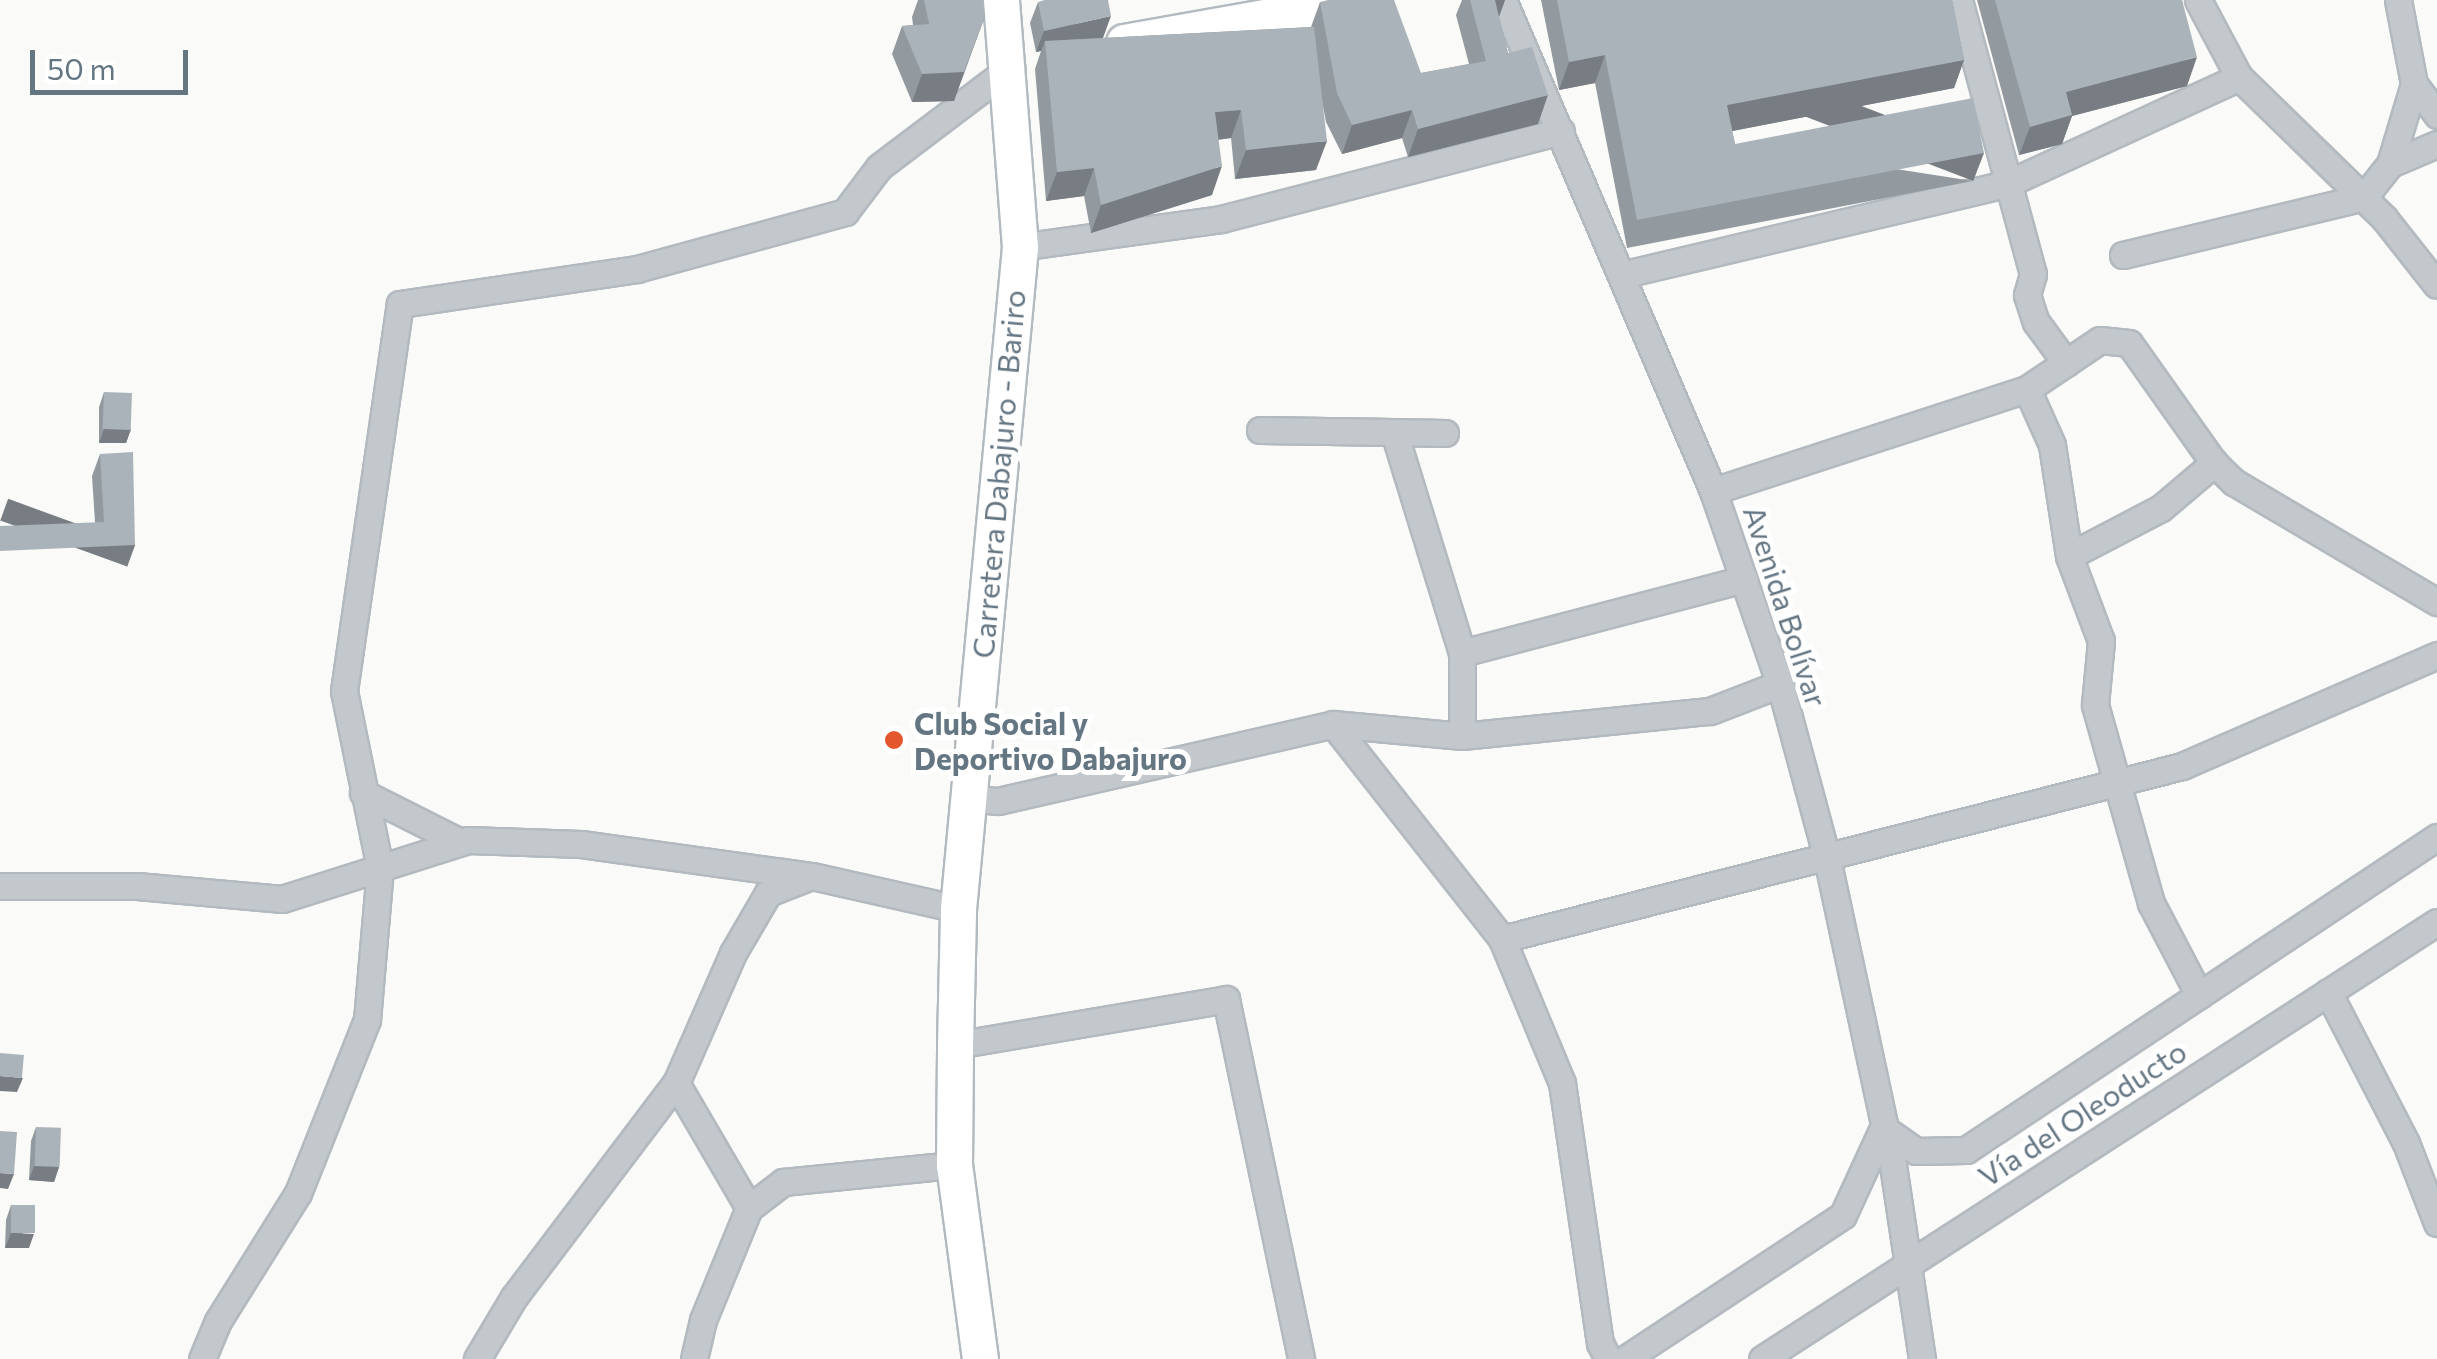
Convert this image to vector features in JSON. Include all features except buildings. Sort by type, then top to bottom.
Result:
[{"type":"street","name":"Carretera Dabajuro - Bariro","points":[[980,1359],[954,1165],[955,1045],[958,909],[1020,248],[1011,67],[1001,0]]},
{"type":"street","points":[[1088,49],[1359,0]]},
{"type":"street","name":"Avenida Bolívar","points":[[1502,0],[1625,274],[1713,490],[1780,684],[1827,858],[1883,1128],[1922,1359]]},
{"type":"street","points":[[1959,0],[2033,274],[2026,295],[2036,322],[2066,364]]},
{"type":"street","points":[[2198,0],[2239,77],[2364,198],[2437,285]]},
{"type":"street","points":[[2398,0],[2414,84],[2437,115]]},
{"type":"street","points":[[202,1359],[218,1321],[298,1193],[367,1020],[380,868],[344,691],[400,304],[637,268],[748,244],[845,212],[879,166],[1011,67],[1049,56]]},
{"type":"street","points":[[1625,274],[2008,183],[2239,77]]},
{"type":"street","points":[[2123,254],[2364,198],[2390,164],[2414,84]]},
{"type":"street","points":[[1020,248],[1221,219],[1561,131]]},
{"type":"street","points":[[2390,164],[2437,144]]},
{"type":"street","points":[[1713,490],[2026,389],[2100,340],[2128,344],[2214,463],[2437,602]]},
{"type":"street","points":[[2026,389],[2052,446],[2069,556],[2101,641],[2096,704],[2151,903],[2199,995]]},
{"type":"street","points":[[1260,430],[1445,433]]},
{"type":"street","points":[[1394,432],[1462,654],[1462,736]]},
{"type":"street","points":[[2069,556],[2161,508],[2214,463]]},
{"type":"street","points":[[1462,654],[1744,579]]},
{"type":"street","points":[[1502,939],[2182,766],[2437,655]]},
{"type":"street","points":[[968,798],[1016,798],[1333,724],[1462,736],[1710,711],[1780,684]]},
{"type":"street","points":[[1333,724],[1502,939],[1562,1083],[1600,1343],[1608,1359]]},
{"type":"street","points":[[363,793],[460,842]]},
{"type":"street","points":[[1625,1359],[1843,1215],[1883,1128],[1916,1151],[1966,1150],[2437,837]]},
{"type":"street","points":[[0,886],[138,886],[282,899],[460,842],[581,844],[812,876],[958,909]]},
{"type":"street","points":[[477,1359],[514,1297],[676,1083],[733,953],[768,893],[812,876]]},
{"type":"street","name":"Vía del Oleoducto","points":[[1762,1359],[2437,922]]},
{"type":"street","points":[[2328,992],[2406,1144],[2437,1223]]},
{"type":"street","points":[[955,1045],[1226,999],[1300,1359]]},
{"type":"street","points":[[676,1083],[748,1208]]},
{"type":"street","points":[[694,1359],[702,1320],[748,1208],[783,1182],[954,1165]]},
{"type":"place","name":"Club Social y Deportivo Dabajuro","points":[[894,740]]}]
